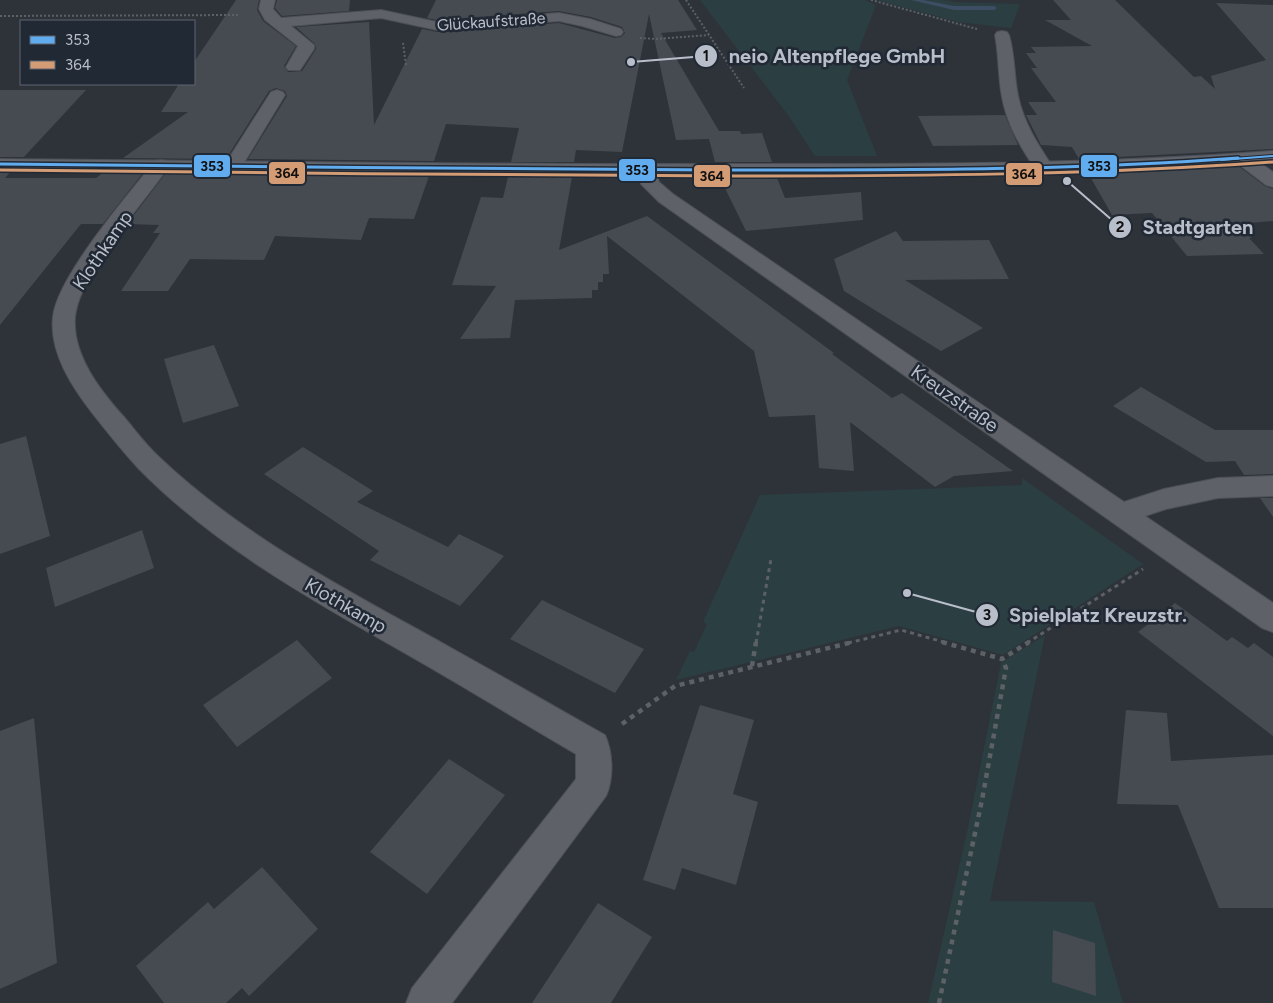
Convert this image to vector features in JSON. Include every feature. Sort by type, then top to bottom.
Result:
[{"type":"main road","points":[[0,164],[648,171],[1045,169],[1273,156]]},
{"type":"street","points":[[271,12],[306,45],[306,49],[294,67]]},
{"type":"street","name":"Glückaufstraße","points":[[271,12],[381,14],[437,26],[559,17],[585,22],[616,32]]},
{"type":"street","points":[[1002,35],[1006,51],[1013,111],[1029,145],[1045,169]]},
{"type":"street","points":[[233,166],[277,95]]},
{"type":"street","points":[[1243,159],[1273,181]]},
{"type":"street","name":"Klothkamp","points":[[162,165],[82,274],[67,304],[64,317],[68,347],[77,371],[97,403],[148,462],[231,533],[296,576],[594,746]]},
{"type":"street","name":"Kreuzstraße","points":[[648,171],[650,184],[666,198],[1273,618]]},
{"type":"street","points":[[1121,513],[1164,499],[1218,488],[1273,486]]},
{"type":"street","points":[[427,1003],[594,784],[594,746]]},
{"type":"path","points":[[686,0],[744,88]]},
{"type":"path","points":[[871,0],[1002,35]]},
{"type":"path","points":[[0,16],[271,12]]},
{"type":"path","points":[[616,32],[656,39],[709,35]]},
{"type":"path","points":[[594,746],[649,703],[675,686],[901,630],[1002,659],[1174,550]]},
{"type":"path","points":[[752,666],[772,560]]},
{"type":"path","points":[[939,1003],[984,791],[1006,668],[1002,659]]},
{"type":"shaded area","points":[[700,0],[865,0],[876,5],[847,80],[877,156],[815,156],[788,115]]},
{"type":"shaded area","points":[[876,0],[944,0],[1020,4],[1011,28],[958,22]]},
{"type":"shaded area","points":[[1022,478],[1143,564],[1003,655],[899,626],[676,680],[690,651],[694,652],[707,624],[703,622],[760,495],[1022,485]]},
{"type":"shaded area","points":[[1045,635],[990,901],[1094,902],[1123,1003],[928,1003],[968,828],[1001,663]]},
{"type":"building","points":[[236,0],[259,0],[257,10],[263,21],[296,46],[284,66],[288,72],[302,71],[316,49],[315,44],[296,27],[369,22],[374,125],[422,29],[437,32],[559,23],[615,38],[621,37],[625,33],[622,27],[591,17],[559,11],[437,20],[427,18],[436,0],[678,0],[697,30],[661,33],[719,131],[740,131],[741,134],[762,133],[772,162],[715,162],[709,139],[676,140],[649,14],[622,152],[576,150],[574,162],[511,162],[519,128],[446,124],[434,161],[248,159],[287,96],[285,91],[276,88],[269,91],[226,159],[123,158],[188,112],[161,112],[178,85],[195,85],[195,61]]},
{"type":"building","points":[[277,0],[350,0],[349,11],[282,16],[275,8]]},
{"type":"building","points":[[1053,0],[1115,0],[1194,77],[1201,76],[1215,89],[1211,76],[1266,60],[1216,3],[1273,5],[1273,149],[1079,159],[1072,147],[1041,145],[1026,115],[1037,115],[1028,102],[1056,102],[1031,68],[1037,68],[1026,53],[1036,53],[1031,47],[1092,46],[1045,20],[1071,20]]},
{"type":"building","points":[[0,90],[86,90],[24,157],[0,157]]},
{"type":"building","points":[[1005,115],[1018,145],[933,146],[918,116]]},
{"type":"building","points":[[1237,165],[1265,186],[1273,189],[1273,221],[1238,224],[1264,254],[1187,256],[1152,213],[1112,215],[1088,173]]},
{"type":"building","points":[[0,171],[11,171],[5,178],[96,178],[104,172],[143,173],[103,224],[81,224],[0,325]]},
{"type":"building","points":[[166,173],[429,176],[414,219],[369,218],[361,240],[275,236],[264,260],[190,259],[168,291],[121,291],[160,233],[153,233],[159,225],[127,224]]},
{"type":"building","points":[[508,177],[572,177],[559,250],[647,216],[834,353],[832,354],[892,398],[902,393],[1013,471],[954,476],[935,487],[850,422],[854,471],[819,468],[815,415],[769,417],[754,351],[607,236],[609,274],[603,274],[603,282],[598,282],[598,290],[592,290],[592,298],[515,300],[510,338],[460,339],[496,286],[452,285],[481,197],[503,198]]},
{"type":"building","points":[[720,178],[777,178],[785,198],[861,192],[863,220],[746,231]]},
{"type":"building","points":[[896,231],[903,241],[989,240],[1009,279],[905,280],[983,328],[941,351],[844,291],[834,259]]},
{"type":"building","points":[[214,345],[239,406],[183,423],[164,359]]},
{"type":"building","points":[[1141,387],[1215,430],[1273,430],[1273,474],[1244,475],[1235,461],[1206,462],[1113,406]]},
{"type":"building","points":[[26,436],[50,536],[0,554],[0,444]]},
{"type":"building","points":[[303,447],[373,491],[357,502],[448,547],[459,534],[504,556],[460,606],[370,560],[379,551],[264,474]]},
{"type":"building","points":[[1260,498],[1273,498],[1273,517]]},
{"type":"building","points":[[142,530],[154,568],[55,607],[46,568]]},
{"type":"building","points":[[542,600],[644,649],[615,693],[510,639]]},
{"type":"building","points":[[1175,603],[1227,641],[1232,637],[1248,648],[1254,643],[1273,657],[1273,736],[1138,632]]},
{"type":"building","points":[[297,640],[332,678],[237,747],[203,705]]},
{"type":"building","points":[[700,705],[754,720],[733,794],[758,802],[736,885],[682,868],[675,890],[643,880]]},
{"type":"building","points":[[1126,710],[1167,713],[1171,761],[1273,755],[1273,908],[1219,908],[1178,805],[1117,804]]},
{"type":"building","points":[[34,718],[57,963],[0,989],[0,731]]},
{"type":"building","points":[[449,759],[505,795],[427,894],[370,852]]},
{"type":"building","points":[[262,867],[318,929],[249,996],[242,988],[226,1003],[164,1003],[136,966],[208,902],[214,909]]},
{"type":"building","points":[[598,903],[652,937],[611,1003],[532,1003]]},
{"type":"building","points":[[1053,930],[1095,943],[1096,996],[1052,982]]},
{"type":"waterway","points":[[914,0],[954,8],[994,8]]},
{"type":"transit line","name":"353","points":[[0,164],[885,170],[1079,167],[1273,156]]},
{"type":"transit line","name":"364","points":[[0,170],[566,176],[885,176],[1079,173],[1273,162]]},
{"type":"place","name":"neio Altenpflege GmbH","points":[[631,62]]},
{"type":"place","name":"Stadtgarten","points":[[1067,181]]},
{"type":"place","name":"Spielplatz Kreuzstr.","points":[[907,593]]}]
